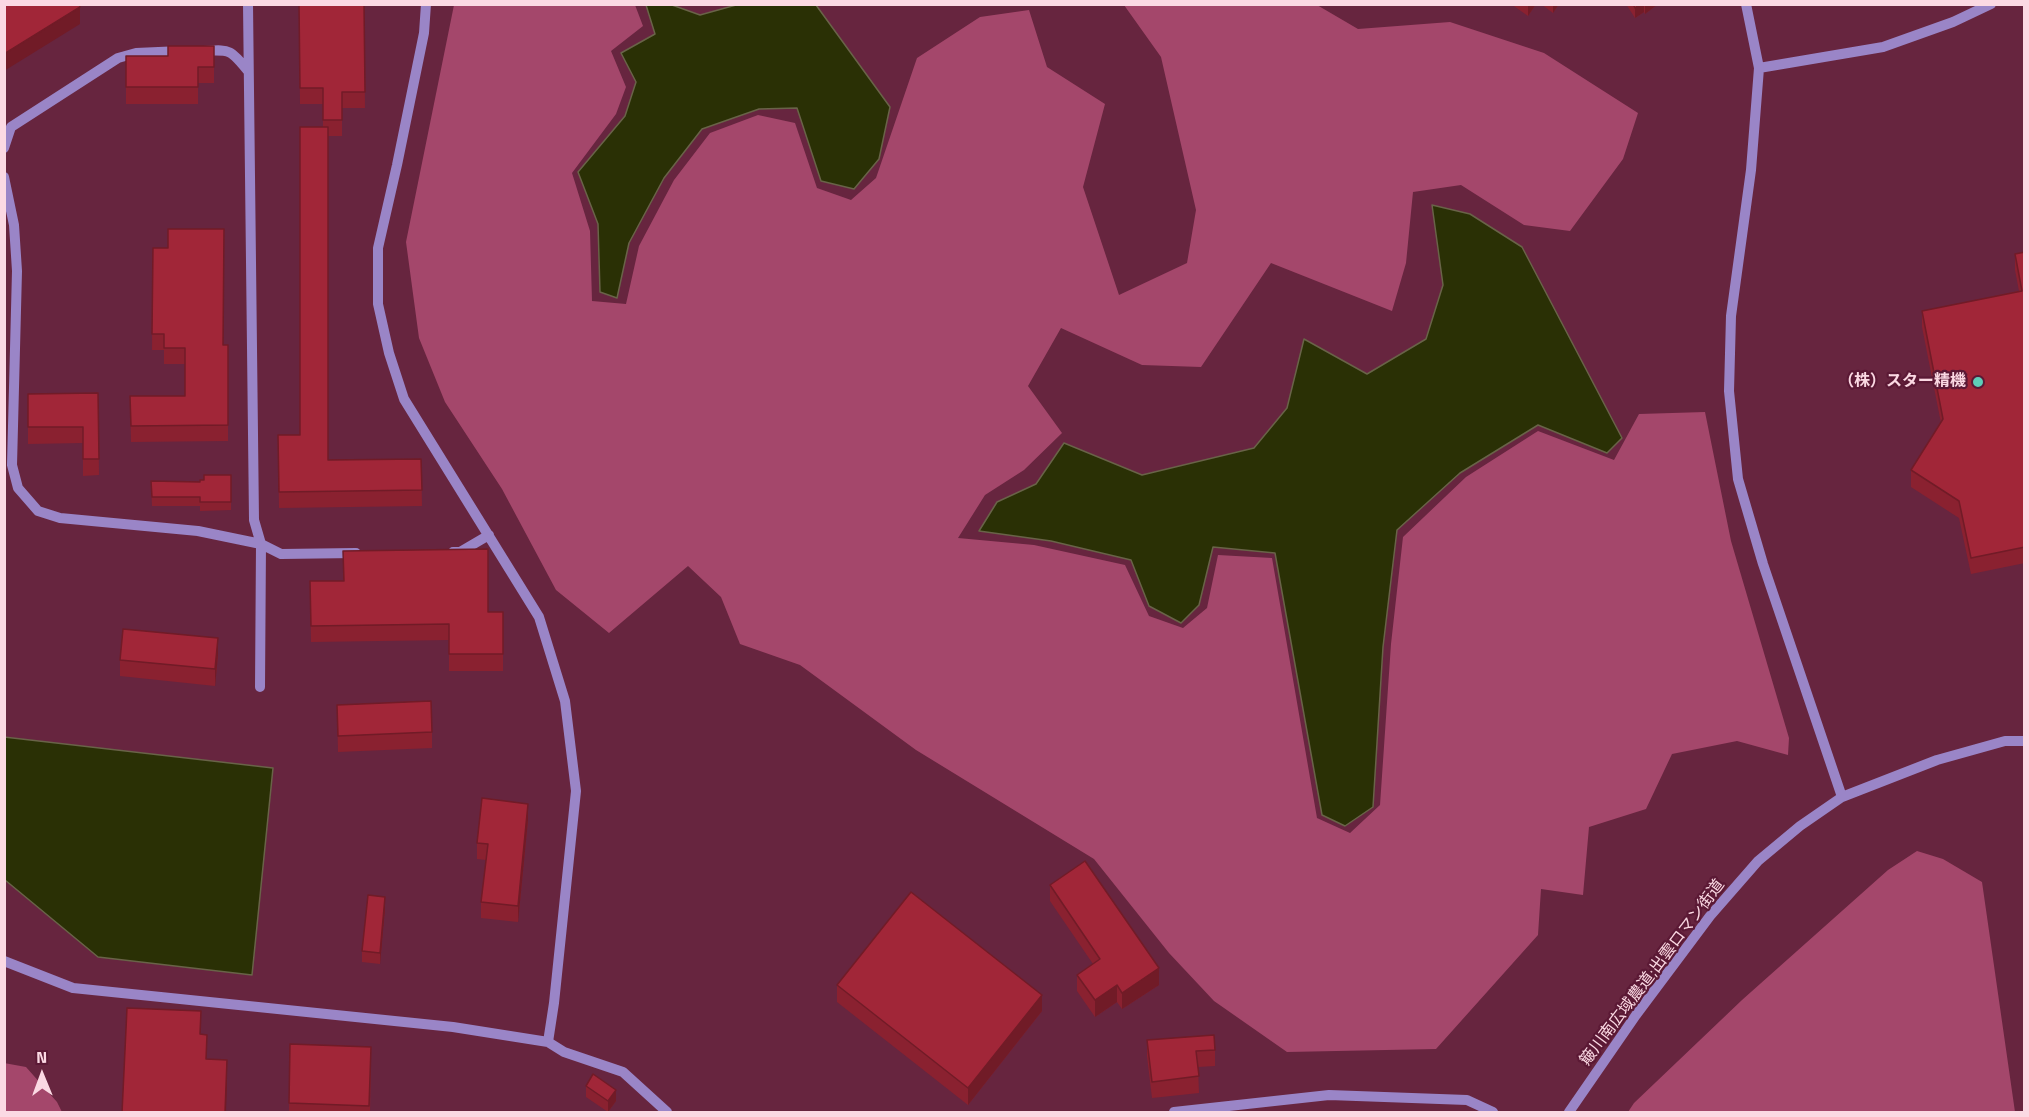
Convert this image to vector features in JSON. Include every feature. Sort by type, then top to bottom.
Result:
[{"type":"street","points":[[248,4],[254,520],[261,544],[260,687]]},
{"type":"street","points":[[426,4],[424,33],[378,248],[378,304],[388,353],[404,399],[539,617],[565,700],[576,791],[548,1042]]},
{"type":"street","points":[[1746,4],[1759,68],[1751,170],[1731,316],[1729,391],[1737,478],[1763,564],[1842,797]]},
{"type":"street","points":[[1759,68],[1883,47],[1953,22],[1991,4]]},
{"type":"street","points":[[4,148],[11,127],[118,58],[136,53],[224,50],[235,54],[248,70]]},
{"type":"street","points":[[4,177],[14,225],[17,271],[12,465],[18,488],[39,511],[60,518],[198,531],[261,544],[281,554],[364,553]]},
{"type":"street","points":[[436,552],[460,552],[489,535]]},
{"type":"street","name":"簸川南広域農道;出雲ロマン街道","points":[[1569,1113],[1710,916],[1751,869],[1800,826],[1842,797],[1937,760],[2005,741],[2025,741]]},
{"type":"street","points":[[4,961],[73,988],[453,1027],[548,1042],[564,1052],[623,1072],[667,1113]]},
{"type":"street","points":[[1174,1113],[1329,1095],[1467,1100],[1494,1113]]},
{"type":"shaded area","points":[[454,5],[635,5],[643,26],[611,51],[626,87],[616,114],[572,173],[590,231],[592,301],[626,304],[639,246],[674,180],[710,133],[758,115],[795,123],[817,188],[851,200],[876,178],[917,58],[980,17],[1029,10],[1047,67],[1105,104],[1083,187],[1119,295],[1187,263],[1196,210],[1161,57],[1124,5],[1317,5],[1358,29],[1450,22],[1544,53],[1638,113],[1623,159],[1570,231],[1524,225],[1461,185],[1413,192],[1406,263],[1392,311],[1271,263],[1201,367],[1142,365],[1061,328],[1028,386],[1062,433],[1024,470],[985,495],[958,538],[1034,545],[1125,565],[1149,616],[1183,628],[1207,608],[1218,555],[1272,558],[1317,818],[1350,833],[1380,805],[1391,644],[1403,537],[1466,477],[1538,431],[1614,460],[1639,414],[1705,412],[1731,541],[1789,738],[1788,755],[1737,741],[1672,754],[1646,809],[1589,827],[1583,895],[1541,889],[1538,935],[1436,1049],[1287,1052],[1214,1001],[1169,953],[1094,859],[916,750],[800,665],[740,644],[721,597],[688,566],[609,633],[556,590],[502,489],[445,402],[419,338],[406,242]]},
{"type":"shaded area","points":[[646,5],[672,5],[700,15],[736,5],[816,5],[890,107],[879,159],[854,189],[821,181],[797,108],[759,109],[702,129],[664,178],[629,243],[617,298],[600,292],[598,224],[578,172],[625,116],[636,82],[621,53],[655,34]]},
{"type":"shaded area","points":[[1432,205],[1470,214],[1522,247],[1622,438],[1607,453],[1538,425],[1460,473],[1397,530],[1383,647],[1373,807],[1345,826],[1322,815],[1275,553],[1213,547],[1199,605],[1181,623],[1149,606],[1131,560],[1051,541],[979,531],[997,502],[1036,484],[1064,443],[1142,475],[1254,448],[1287,408],[1304,339],[1367,374],[1426,339],[1443,285]]},
{"type":"shaded area","points":[[4,737],[273,768],[252,975],[98,957],[5,880]]},
{"type":"shaded area","points":[[1917,851],[1943,859],[1982,882],[2015,1112],[1628,1112],[1634,1103],[1742,1000],[1888,870]]},
{"type":"shaded area","points":[[4,1063],[26,1067],[57,1102],[62,1112],[5,1112]]},
{"type":"building","points":[[79,4],[80,7],[4,54],[4,5]]},
{"type":"building","points":[[299,4],[364,4],[365,92],[342,92],[342,120],[323,120],[323,88],[300,88]]},
{"type":"building","points":[[168,46],[214,46],[214,67],[198,67],[198,87],[126,87],[126,56],[168,56]]},
{"type":"building","points":[[300,127],[328,127],[328,460],[421,459],[422,490],[279,492],[278,435],[300,435]]},
{"type":"building","points":[[168,229],[224,229],[223,345],[228,345],[228,425],[131,426],[130,396],[185,396],[185,348],[164,348],[164,334],[152,334],[153,248],[168,248]]},
{"type":"building","name":"（株）スター精機","points":[[2025,252],[2025,547],[1971,558],[1959,501],[1911,470],[1943,419],[1922,311],[2022,291],[2015,254]]},
{"type":"building","points":[[98,393],[99,459],[83,459],[83,427],[28,427],[28,394]]},
{"type":"building","points":[[204,475],[231,475],[231,502],[200,502],[200,497],[152,497],[151,481],[200,482],[204,480]]},
{"type":"building","points":[[488,549],[488,612],[503,612],[503,654],[449,654],[449,624],[311,626],[310,581],[344,581],[343,551]]},
{"type":"building","points":[[123,629],[218,638],[215,669],[120,660]]},
{"type":"building","points":[[431,701],[432,732],[338,736],[337,705]]},
{"type":"building","points":[[482,798],[528,804],[518,906],[481,902],[488,844],[477,843]]},
{"type":"building","points":[[1085,861],[1159,968],[1122,993],[1117,985],[1095,1000],[1077,975],[1100,959],[1050,885]]},
{"type":"building","points":[[911,892],[1042,995],[968,1088],[837,985]]},
{"type":"building","points":[[368,895],[385,897],[380,953],[362,951]]},
{"type":"building","points":[[127,1008],[201,1011],[200,1034],[207,1035],[206,1059],[227,1060],[225,1112],[122,1113]]},
{"type":"building","points":[[1214,1035],[1215,1050],[1196,1051],[1199,1076],[1152,1082],[1147,1040]]},
{"type":"building","points":[[290,1044],[371,1047],[369,1106],[289,1103]]},
{"type":"building","points":[[593,1074],[616,1090],[608,1101],[586,1086]]},
{"type":"place","name":"（株）スター精機","points":[[1978,382]]}]
